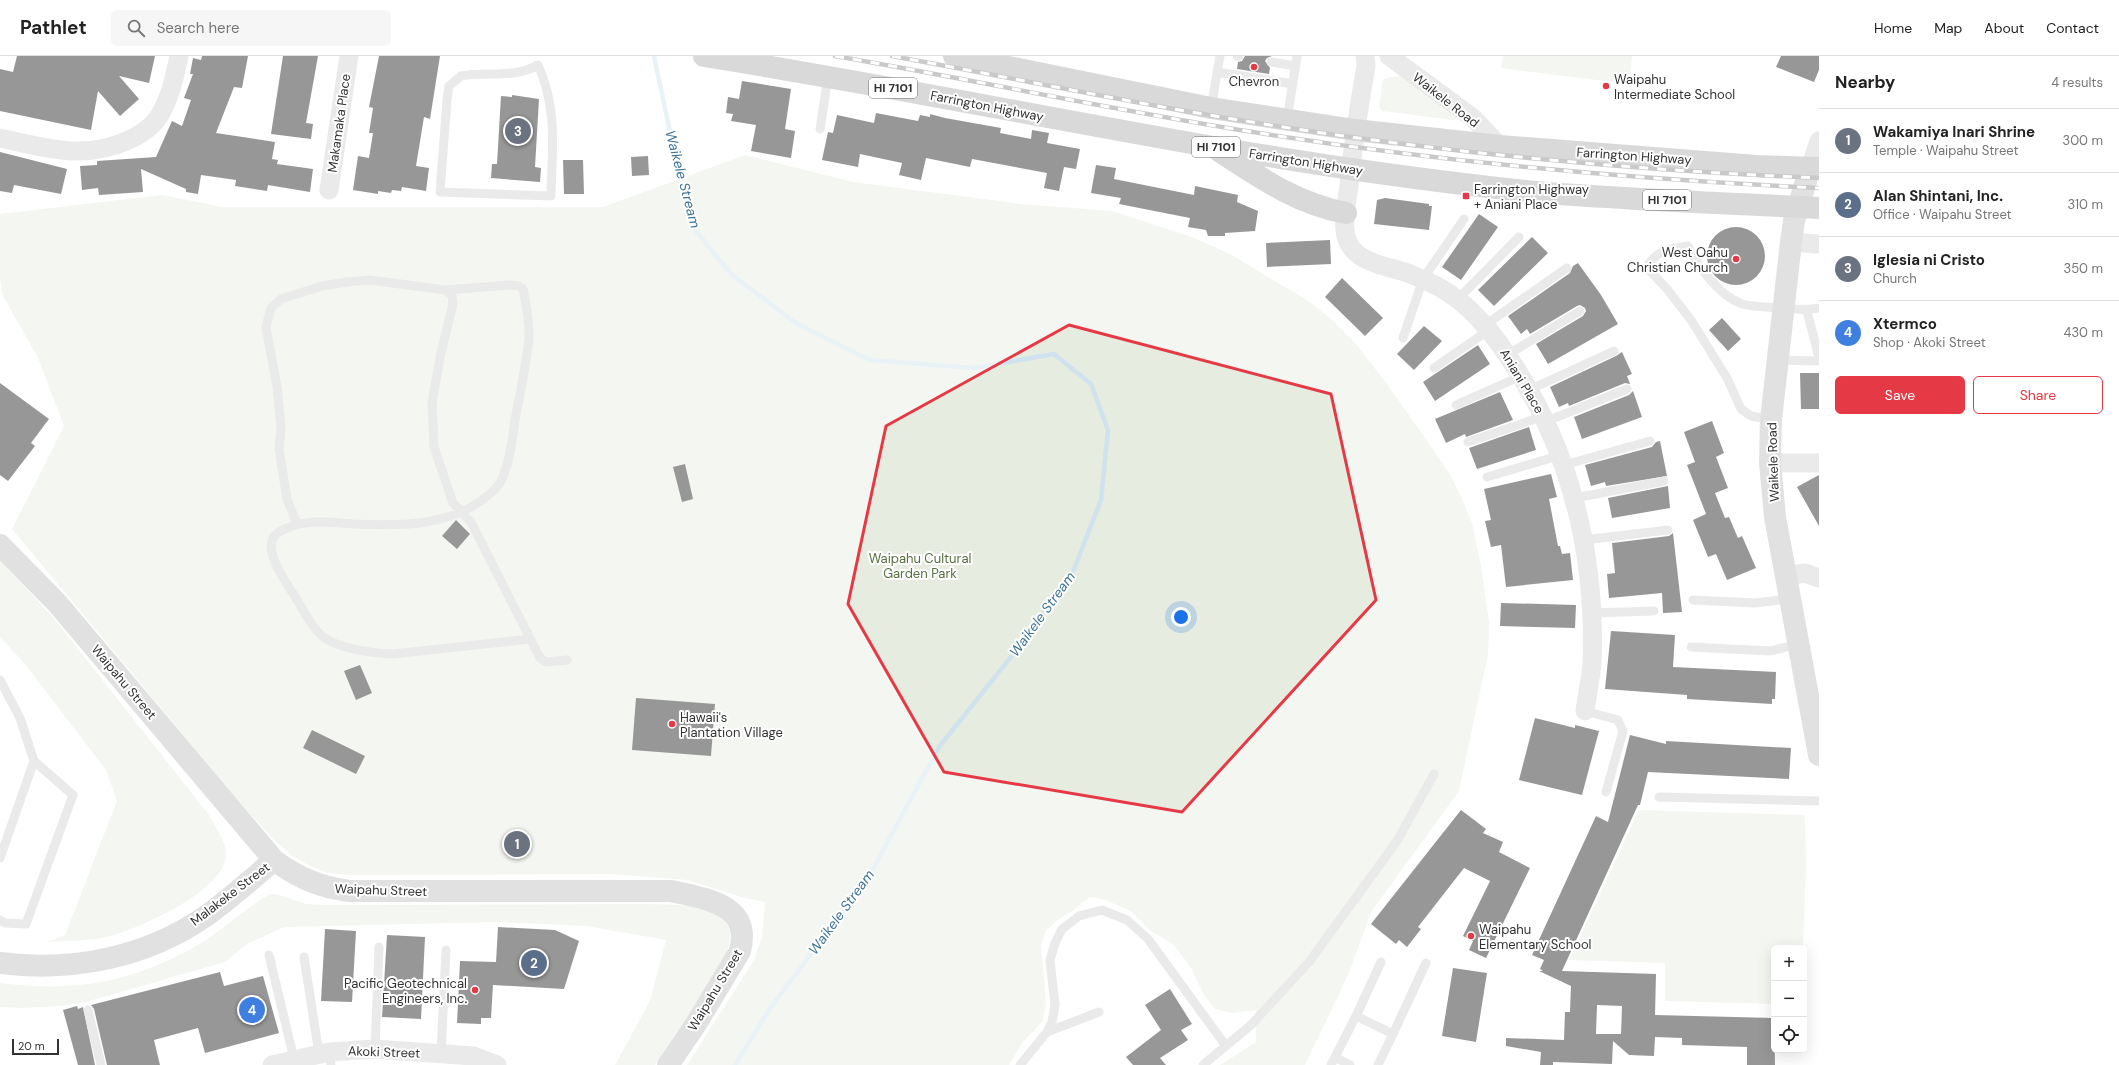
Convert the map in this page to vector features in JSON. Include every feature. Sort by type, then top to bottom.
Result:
[{"type":"main road","name":"Farrington Highway","points":[[705,56],[828,75],[1213,147],[1350,169],[1537,192],[1808,207]]},
{"type":"main road","name":"Farrington Highway","points":[[954,56],[1211,108],[1355,130],[1500,146],[1756,166],[1814,168]]},
{"type":"main road","points":[[1213,147],[1272,186],[1312,205],[1346,213]]},
{"type":"street","points":[[0,138],[64,152],[87,152],[108,148],[138,136],[152,125],[162,112],[172,85],[179,56]]},
{"type":"street","name":"Makamaka Place","points":[[329,190],[348,56]]},
{"type":"street","points":[[1355,130],[1366,66],[1365,56]]},
{"type":"street","name":"Waikele Road","points":[[1390,56],[1473,118],[1500,146]]},
{"type":"street","name":"Aniani Place","points":[[1355,130],[1346,213],[1348,242],[1354,250],[1365,259],[1423,279],[1458,299],[1487,328],[1507,355],[1545,418],[1562,460],[1575,498],[1584,540],[1591,613],[1592,664],[1585,711]]},
{"type":"street","points":[[1814,168],[1819,140]]},
{"type":"street","name":"Waikele Road","points":[[1814,168],[1808,207],[1791,242],[1771,420],[1770,463],[1775,517],[1819,755]]},
{"type":"street","points":[[1791,242],[1819,244]]},
{"type":"street","points":[[1770,463],[1819,463]]},
{"type":"street","name":"Waipahu Street","points":[[0,545],[57,603],[274,860],[289,872],[308,882],[328,888],[349,891],[671,891],[706,899],[727,908],[742,927],[743,938],[740,951],[696,1024],[668,1065]]},
{"type":"street","points":[[1785,576],[1805,573],[1819,578]]},
{"type":"street","name":"Malakeke Street","points":[[0,963],[25,966],[57,966],[99,961],[132,953],[163,940],[205,916],[274,860]]},
{"type":"street","name":"Akoki Street","points":[[272,1065],[294,1059],[327,1057],[374,1049],[473,1056],[497,1065]]},
{"type":"lane","points":[[1211,108],[1220,56]]},
{"type":"lane","points":[[1287,120],[1297,56]]},
{"type":"lane","points":[[539,60],[551,104],[551,196],[440,192],[449,86],[461,76],[511,74],[528,71],[539,60]]},
{"type":"lane","points":[[1271,62],[1296,66]]},
{"type":"lane","points":[[1217,72],[1293,84]]},
{"type":"lane","points":[[820,129],[828,75]]},
{"type":"lane","points":[[1403,338],[1423,279],[1464,219]]},
{"type":"lane","points":[[1458,299],[1519,238]]},
{"type":"lane","points":[[1771,420],[1751,416],[1740,409],[1727,378],[1691,320],[1667,289],[1649,270],[1648,265],[1653,256],[1668,249],[1688,246],[1706,277],[1741,304],[1806,311],[1819,308]]},
{"type":"lane","points":[[1434,368],[1567,268]]},
{"type":"lane","points":[[297,524],[287,499],[280,450],[281,427],[277,387],[266,327],[271,308],[281,299],[322,286],[347,282],[370,280],[445,290],[459,287],[519,286],[523,289],[529,338],[509,460],[500,483],[492,492],[463,512],[443,520],[399,524],[320,522],[297,524],[278,532],[274,537],[272,545],[273,558],[278,572],[311,625],[322,636],[338,644],[374,653],[393,654],[530,639]]},
{"type":"lane","points":[[445,290],[452,296],[453,304],[441,352],[432,402],[434,446],[453,503],[471,522],[540,658],[546,662],[567,660]]},
{"type":"lane","points":[[1507,355],[1580,311]]},
{"type":"lane","points":[[1806,311],[1819,358]]},
{"type":"lane","points":[[1456,405],[1525,383],[1614,351]]},
{"type":"lane","points":[[1777,360],[1819,362]]},
{"type":"lane","points":[[1468,442],[1627,390]]},
{"type":"lane","points":[[1487,476],[1650,441]]},
{"type":"lane","points":[[1575,498],[1664,481]]},
{"type":"lane","points":[[1584,540],[1668,530]]},
{"type":"lane","points":[[1693,600],[1755,603],[1789,599]]},
{"type":"lane","points":[[1591,613],[1654,611]]},
{"type":"lane","points":[[1692,647],[1770,651],[1798,644]]},
{"type":"lane","points":[[0,680],[20,718],[34,761],[73,795],[26,924],[5,923],[0,920]]},
{"type":"lane","points":[[1585,711],[1618,720],[1622,731],[1606,792]]},
{"type":"lane","points":[[0,858],[34,761]]},
{"type":"lane","points":[[1203,1065],[1251,1025],[1309,962],[1397,841],[1434,774]]},
{"type":"lane","points":[[1659,797],[1819,801]]},
{"type":"lane","points":[[1020,1065],[1048,1032],[1052,1022],[1055,1005],[1050,960],[1054,943],[1062,929],[1079,916],[1102,910],[1127,920],[1148,939],[1226,1046]]},
{"type":"lane","points":[[374,1049],[379,947]]},
{"type":"lane","points":[[441,1054],[446,950]]},
{"type":"lane","points":[[269,955],[294,1059]]},
{"type":"lane","points":[[304,957],[327,1057]]},
{"type":"lane","points":[[1350,1065],[1333,1061],[1356,1016],[1380,962]]},
{"type":"lane","points":[[1378,1065],[1426,963]]},
{"type":"lane","points":[[88,1010],[101,1065]]},
{"type":"lane","points":[[1048,1032],[1099,1012]]},
{"type":"lane","points":[[1356,1016],[1393,1034]]},
{"type":"highlighted area","points":[[1069,325],[1331,394],[1376,600],[1182,812],[944,772],[848,604],[886,426]]},
{"type":"green space","points":[[1503,56],[1632,56],[1629,84],[1501,68]]},
{"type":"green space","points":[[1398,76],[1408,78],[1458,118],[1454,120],[1382,111],[1379,106],[1383,79]]},
{"type":"green space","name":"Waipahu Cultural Garden Park","points":[[745,155],[853,182],[1021,204],[1112,211],[1192,237],[1232,255],[1307,300],[1331,319],[1356,344],[1387,384],[1446,468],[1459,492],[1472,523],[1481,566],[1489,622],[1488,654],[1459,791],[1371,912],[1349,973],[1305,1065],[1220,1065],[1256,1042],[1256,1010],[1232,1013],[1215,1009],[1204,995],[1190,966],[1173,944],[1151,931],[1132,912],[1106,900],[1090,897],[1056,921],[1046,931],[1041,944],[1046,1003],[1043,1021],[1022,1043],[1009,1065],[687,1065],[754,960],[762,937],[765,902],[741,897],[687,880],[611,874],[348,875],[328,873],[310,866],[292,856],[274,840],[234,796],[12,529],[64,426],[38,358],[3,296],[0,278],[0,214],[162,195],[223,207],[603,207]]},
{"type":"green space","points":[[0,561],[52,616],[209,815],[220,834],[226,849],[223,868],[213,881],[198,894],[180,906],[124,932],[103,938],[88,940],[48,942],[65,935],[117,801],[106,770],[25,664],[0,637]]},
{"type":"green space","points":[[1639,810],[1805,815],[1806,866],[1803,945],[1771,945],[1771,1004],[1665,1001],[1665,963],[1569,960]]},
{"type":"green space","points":[[270,894],[277,894],[306,904],[324,905],[677,905],[709,911],[726,923],[730,934],[728,948],[722,964],[701,998],[655,1065],[615,1065],[650,1001],[666,940],[587,926],[499,922],[284,927],[247,944],[225,962],[86,1002],[60,1006],[23,1008],[0,1007],[0,983],[27,986],[79,985],[128,975],[152,967],[201,943],[252,905]]},
{"type":"building","points":[[17,56],[155,56],[149,83],[119,76],[139,99],[120,116],[98,91],[91,130],[0,111],[0,69],[13,72]]},
{"type":"building","points":[[202,56],[248,56],[242,88],[234,87],[216,133],[275,142],[272,159],[278,160],[277,164],[313,169],[310,192],[268,185],[267,191],[235,186],[236,180],[201,175],[198,194],[186,192],[186,189],[141,169],[143,192],[99,195],[98,188],[82,190],[80,166],[97,165],[97,161],[156,157],[172,121],[182,126],[191,100],[184,98],[193,74],[190,74],[193,58],[201,60]]},
{"type":"building","points":[[283,56],[318,56],[306,123],[313,124],[311,139],[271,134]]},
{"type":"building","points":[[379,56],[440,56],[430,119],[424,117],[416,166],[429,168],[426,191],[402,187],[401,191],[392,190],[391,193],[378,191],[378,194],[353,190],[358,156],[369,158],[373,133],[369,133],[373,108],[369,107]]},
{"type":"building","name":"Chevron","points":[[1245,56],[1272,56],[1267,58],[1265,61],[1270,68],[1269,74],[1237,69],[1238,62],[1242,61]]},
{"type":"building","points":[[1781,56],[1819,56],[1819,70],[1814,82],[1776,67]]},
{"type":"building","points":[[742,81],[791,89],[785,129],[795,131],[791,158],[751,151],[756,125],[731,121],[733,114],[726,113],[728,97],[739,99]]},
{"type":"building","points":[[512,95],[539,99],[535,167],[541,168],[540,182],[491,178],[492,164],[497,164],[501,96],[512,97]]},
{"type":"building","points":[[876,113],[918,121],[920,115],[930,117],[930,114],[1001,128],[1000,133],[1031,139],[1032,130],[1049,133],[1047,143],[1080,149],[1076,169],[1064,167],[1059,191],[1044,188],[1047,173],[972,159],[970,167],[926,158],[921,180],[899,175],[902,163],[860,154],[858,167],[822,160],[828,132],[833,133],[837,115],[874,123]]},
{"type":"building","points":[[0,152],[67,169],[61,194],[14,185],[12,193],[0,191]]},
{"type":"building","points":[[648,156],[649,175],[632,176],[631,157]]},
{"type":"building","points":[[563,160],[583,160],[584,194],[564,194]]},
{"type":"building","points":[[1096,165],[1116,168],[1114,179],[1194,195],[1195,186],[1238,195],[1237,202],[1258,211],[1255,231],[1225,233],[1225,236],[1208,236],[1206,230],[1188,227],[1190,218],[1119,204],[1121,198],[1091,193]]},
{"type":"building","points":[[1385,198],[1429,204],[1429,206],[1432,206],[1429,230],[1374,224],[1377,200]]},
{"type":"building","points":[[1479,214],[1498,227],[1461,280],[1442,267]]},
{"type":"building","name":"West Oahu Christian Church","points":[[1730,227],[1742,227],[1752,231],[1761,240],[1765,250],[1765,262],[1757,277],[1742,285],[1730,285],[1720,281],[1711,272],[1707,262],[1707,250],[1711,240],[1720,231]]},
{"type":"building","points":[[1532,237],[1548,253],[1494,306],[1478,290]]},
{"type":"building","points":[[1330,240],[1331,264],[1267,267],[1266,243]]},
{"type":"building","points":[[1578,263],[1601,295],[1618,324],[1548,364],[1536,344],[1583,316],[1586,311],[1585,308],[1580,305],[1577,306],[1530,334],[1527,329],[1521,334],[1508,316],[1570,273],[1573,266]]},
{"type":"building","points":[[1342,278],[1383,318],[1365,336],[1325,297]]},
{"type":"building","points":[[1722,318],[1741,339],[1728,351],[1709,330]]},
{"type":"building","points":[[1424,326],[1442,341],[1414,370],[1397,354]]},
{"type":"building","points":[[1478,345],[1490,364],[1435,401],[1423,382]]},
{"type":"building","points":[[1622,352],[1632,374],[1627,376],[1630,384],[1625,383],[1569,406],[1568,403],[1559,407],[1550,387]]},
{"type":"building","points":[[1800,373],[1819,373],[1819,409],[1801,409]]},
{"type":"building","points":[[0,383],[49,419],[31,443],[35,446],[8,481],[0,475]]},
{"type":"building","points":[[1633,391],[1642,417],[1582,439],[1574,417],[1629,395]]},
{"type":"building","points":[[1500,392],[1513,420],[1466,437],[1465,434],[1446,443],[1435,419]]},
{"type":"building","points":[[1712,421],[1724,453],[1716,457],[1728,488],[1715,493],[1725,518],[1729,517],[1738,538],[1742,536],[1756,568],[1727,580],[1716,554],[1708,557],[1693,520],[1706,514],[1687,465],[1695,462],[1684,432]]},
{"type":"building","points":[[1529,427],[1536,450],[1477,469],[1469,448]]},
{"type":"building","points":[[1660,441],[1667,476],[1606,486],[1605,482],[1591,486],[1585,465],[1652,447],[1656,442]]},
{"type":"building","points":[[685,464],[693,499],[682,502],[673,467]]},
{"type":"building","points":[[1551,474],[1557,497],[1549,499],[1558,546],[1560,546],[1562,554],[1570,553],[1573,580],[1506,587],[1501,545],[1491,547],[1485,521],[1491,520],[1484,489]]},
{"type":"building","points":[[1819,475],[1819,526],[1797,487]]},
{"type":"building","points":[[1668,486],[1670,508],[1612,518],[1608,498]]},
{"type":"building","points":[[456,520],[470,534],[457,549],[442,536]]},
{"type":"building","points":[[1673,533],[1682,612],[1663,613],[1662,593],[1609,598],[1607,574],[1615,573],[1612,543],[1669,536]]},
{"type":"building","points":[[1501,603],[1576,605],[1575,628],[1500,626]]},
{"type":"building","points":[[1611,631],[1675,635],[1673,667],[1776,672],[1775,699],[1772,699],[1772,704],[1687,699],[1687,695],[1605,689]]},
{"type":"building","points":[[360,665],[372,693],[356,700],[344,671]]},
{"type":"building","points":[[636,698],[715,704],[711,756],[632,750]]},
{"type":"building","points":[[1535,718],[1575,728],[1575,725],[1599,731],[1582,795],[1519,780]]},
{"type":"building","points":[[312,730],[365,756],[356,774],[303,748]]},
{"type":"building","points":[[1630,735],[1666,744],[1666,741],[1791,748],[1789,779],[1648,772],[1640,805],[1638,805],[1562,971],[1656,974],[1655,1015],[1771,1018],[1771,1053],[1775,1053],[1775,1065],[1747,1065],[1747,1047],[1682,1045],[1682,1038],[1655,1037],[1654,1056],[1629,1055],[1613,1041],[1612,1064],[1553,1062],[1553,1065],[1540,1065],[1541,1052],[1506,1046],[1506,1038],[1564,1040],[1565,1012],[1570,1012],[1571,986],[1539,971],[1543,971],[1540,969],[1544,960],[1532,955],[1596,816],[1608,822]],"holes":[[[1597,1005],[1622,1006],[1621,1034],[1596,1034]]]},
{"type":"building","points":[[1461,810],[1486,829],[1483,833],[1503,842],[1499,852],[1530,868],[1486,958],[1469,950],[1473,941],[1463,936],[1490,881],[1464,868],[1418,927],[1421,929],[1407,947],[1399,940],[1396,944],[1371,924]]},
{"type":"building","points":[[511,833],[526,834],[524,855],[508,854]]},
{"type":"building","points":[[498,927],[555,930],[579,941],[564,989],[493,985],[491,1018],[481,1018],[481,1024],[457,1023],[460,961],[496,962]]},
{"type":"building","points":[[325,929],[356,931],[352,1002],[321,1001]]},
{"type":"building","points":[[387,935],[425,937],[421,1019],[382,1017]]},
{"type":"building","points":[[1453,968],[1487,973],[1476,1042],[1442,1036]]},
{"type":"building","points":[[220,972],[224,986],[263,976],[279,1033],[205,1053],[198,1028],[154,1040],[160,1065],[107,1065],[94,1009],[91,1005]]},
{"type":"building","points":[[1170,989],[1192,1024],[1181,1030],[1188,1040],[1160,1058],[1166,1065],[1133,1065],[1126,1057],[1161,1030],[1145,1005]]},
{"type":"building","points":[[77,1006],[78,1009],[83,1007],[95,1065],[78,1065],[63,1010]]},
{"type":"waterway","name":"Waikele Stream","points":[[654,56],[676,160],[695,230],[731,274],[796,323],[870,360],[974,368],[1054,354],[1091,384],[1108,430],[1101,500],[1073,572],[1019,647],[939,747],[867,880],[771,1007],[735,1065]]},
{"type":"railway","points":[[835,56],[1096,105],[1323,143],[1464,161],[1535,168],[1677,180],[1819,188]]},
{"type":"railway","points":[[892,56],[1212,116],[1328,134],[1537,159],[1749,175],[1819,178]]},
{"type":"place","name":"Chevron","points":[[1254,67]]},
{"type":"place","name":"Waipahu Intermediate School","points":[[1606,86]]},
{"type":"place","name":"Iglesia ni Cristo","points":[[518,131]]},
{"type":"place","name":"Farrington Highway + Aniani Place","points":[[1466,196]]},
{"type":"place","name":"West Oahu Christian Church","points":[[1736,259]]},
{"type":"place","name":"Hawaii's Plantation Village","points":[[672,724]]},
{"type":"place","name":"Wakamiya Inari Shrine","points":[[517,844]]},
{"type":"place","name":"Waipahu Elementary School","points":[[1471,936]]},
{"type":"place","name":"Alan Shintani, Inc.","points":[[534,963]]},
{"type":"place","name":"Pacific Geotechnical Engineers, Inc.","points":[[475,990]]},
{"type":"place","name":"Xtermco","points":[[252,1010]]}]
